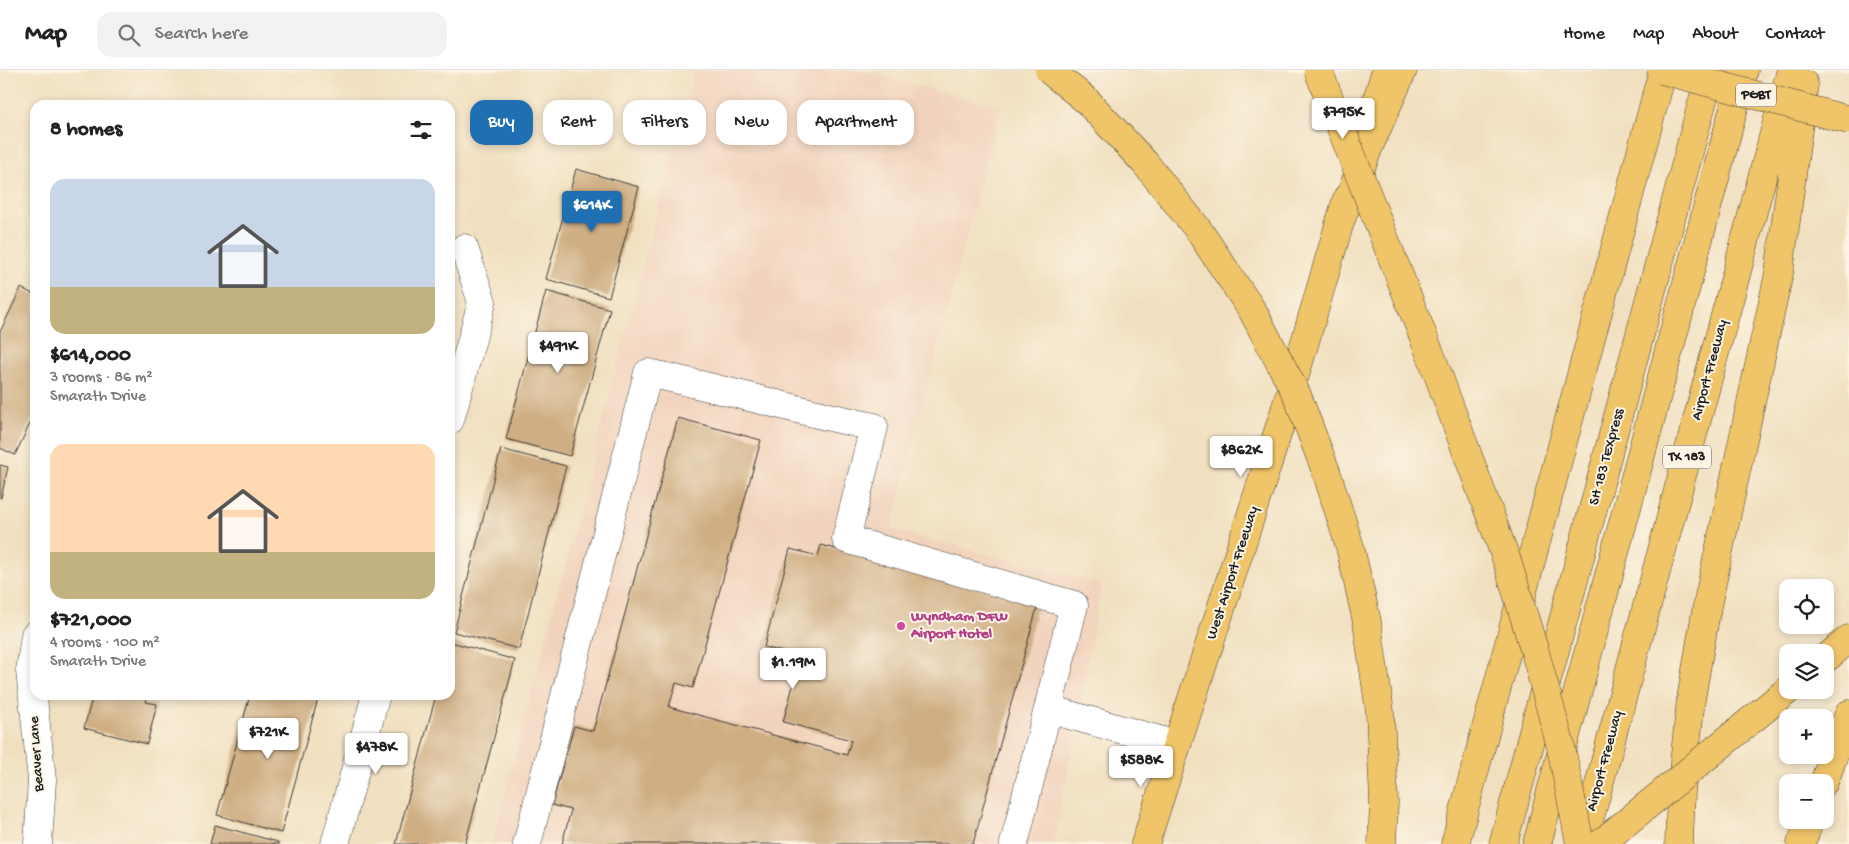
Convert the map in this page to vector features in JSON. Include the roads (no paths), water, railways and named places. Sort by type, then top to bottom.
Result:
[{"type":"main road","points":[[1049,70],[1087,101],[1144,163],[1197,228],[1252,310],[1297,396],[1328,474],[1350,547],[1367,622],[1380,712],[1384,802],[1382,844]]},
{"type":"main road","points":[[1318,70],[1433,361],[1508,561],[1561,747],[1582,844]]},
{"type":"main road","name":"West Airport Freeway","points":[[1145,844],[1285,410],[1386,70]]},
{"type":"main road","points":[[1340,222],[1370,144],[1403,70]]},
{"type":"main road","points":[[1455,844],[1663,70]]},
{"type":"main road","name":"PGBT","points":[[1663,70],[1849,120]]},
{"type":"main road","name":"SH 183 TEXpress","points":[[1503,844],[1711,70]]},
{"type":"main road","points":[[1537,844],[1744,70]]},
{"type":"main road","name":"Airport Freeway","points":[[1582,844],[1791,70]]},
{"type":"main road","points":[[1679,844],[1681,791],[1691,698],[1707,606],[1779,273],[1806,70]]},
{"type":"main road","points":[[1834,652],[1849,639]]},
{"type":"main road","points":[[1600,844],[1779,697]]},
{"type":"main road","points":[[1827,774],[1849,714]]},
{"type":"main road","points":[[1801,844],[1807,829]]},
{"type":"street","points":[[455,389],[482,302],[464,248]]},
{"type":"street","points":[[527,844],[648,373],[731,392],[806,413],[874,427],[846,539],[1074,605],[1014,844]]},
{"type":"street","name":"Beaver Lane","points":[[33,700],[42,780],[38,844]]},
{"type":"street","points":[[335,844],[375,700]]},
{"type":"street","points":[[1048,709],[1177,745]]},
{"type":"place","name":"Wyndham DFW Airport Hotel","points":[[901,626]]}]
